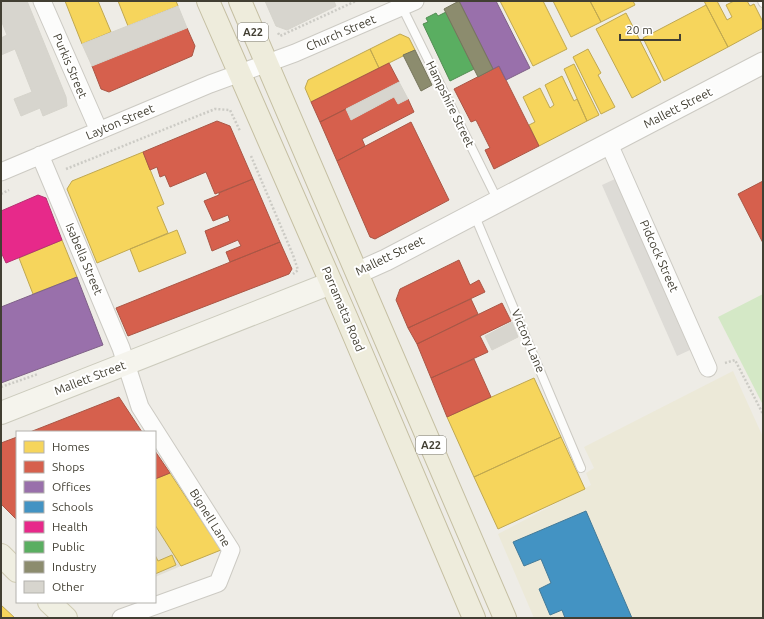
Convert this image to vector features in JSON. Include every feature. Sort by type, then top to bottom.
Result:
[{"type":"highway","name":"Parramatta Road","points":[[208,1],[332,283],[474,618]]},
{"type":"highway","name":"A22","points":[[240,1],[505,618]]},
{"type":"highway","name":"Mallett Street","points":[[332,283],[357,272]]},
{"type":"main road","name":"Mallett Street","points":[[1,412],[332,283]]},
{"type":"main road","points":[[1,555],[16,570]]},
{"type":"main road","points":[[50,603],[66,618]]},
{"type":"street","name":"Purkis Street","points":[[42,1],[99,130]]},
{"type":"street","name":"Church Street","points":[[240,73],[295,53],[408,4]]},
{"type":"street","name":"Mallett Street","points":[[357,272],[386,260],[763,63]]},
{"type":"street","name":"Layton Street","points":[[1,172],[99,130],[240,73]]},
{"type":"street","name":"Pidcock Street","points":[[609,144],[708,368]]},
{"type":"street","name":"Isabella Street","points":[[40,155],[126,364]]},
{"type":"street","name":"Bignell Lane","points":[[126,364],[140,407],[155,431]]},
{"type":"street","name":"Bignell Lane","points":[[121,618],[218,583],[231,550],[156,432]]},
{"type":"lane","name":"Hampshire Street","points":[[408,4],[498,201]]},
{"type":"lane","name":"Victory Lane","points":[[474,214],[581,468]]},
{"type":"path","points":[[274,28],[280,36],[356,1]]},
{"type":"path","points":[[48,175],[215,109],[230,110],[240,133]]},
{"type":"path","points":[[249,152],[298,270],[290,277]]},
{"type":"path","points":[[1,194],[15,188]]},
{"type":"path","points":[[708,368],[735,360],[763,414]]},
{"type":"path","points":[[1,387],[44,372]]},
{"type":"shaded area","points":[[615,179],[690,350],[677,356],[602,185]]},
{"type":"shaded area","points":[[733,371],[763,437],[763,618],[534,618],[498,534],[591,485],[586,473],[594,468],[584,447]]},
{"type":"shaded area","points":[[156,527],[181,566],[156,577]]},
{"type":"green space","points":[[763,294],[763,405],[718,317]]},
{"type":"building: Homes","points":[[65,1],[98,1],[111,32],[82,44]]},
{"type":"building: Homes","points":[[118,1],[176,1],[178,6],[128,26]]},
{"type":"building: Homes","points":[[500,1],[543,1],[567,49],[533,66]]},
{"type":"building: Homes","points":[[553,1],[590,1],[601,22],[571,37]]},
{"type":"building: Homes","points":[[590,1],[633,1],[635,5],[601,22]]},
{"type":"building: Homes","points":[[704,1],[717,1],[727,20],[732,17],[726,5],[734,1],[747,1],[750,6],[754,4],[763,22],[763,28],[728,47]]},
{"type":"building: Homes","points":[[706,5],[728,47],[664,81],[643,38]]},
{"type":"building: Homes","points":[[626,13],[661,82],[632,98],[596,29]]},
{"type":"building: Homes","points":[[400,34],[409,38],[415,50],[379,68],[370,49]]},
{"type":"building: Homes","points":[[370,49],[379,68],[311,102],[305,88],[308,80]]},
{"type":"building: Homes","points":[[588,49],[601,73],[598,75],[615,107],[601,114],[573,57]]},
{"type":"building: Homes","points":[[574,64],[599,115],[587,121],[564,69]]},
{"type":"building: Homes","points":[[562,76],[574,101],[577,99],[587,121],[539,146],[529,125],[535,122],[523,97],[540,88],[550,108],[554,105],[545,85]]},
{"type":"building: Homes","points":[[143,152],[164,204],[157,207],[168,233],[97,263],[67,189],[72,181]]},
{"type":"building: Homes","points":[[177,230],[186,253],[139,272],[130,249]]},
{"type":"building: Homes","points":[[62,240],[77,277],[33,294],[19,258]]},
{"type":"building: Homes","points":[[534,378],[561,437],[474,477],[447,417]]},
{"type":"building: Homes","points":[[561,437],[585,489],[498,529],[474,477]]},
{"type":"building: Homes","points":[[170,473],[221,550],[181,566],[156,527],[156,479]]},
{"type":"building: Homes","points":[[172,555],[176,565],[156,574],[156,557],[158,561]]},
{"type":"building: Homes","points":[[1,605],[15,618],[1,618]]},
{"type":"building: Shops","points":[[187,28],[195,46],[192,56],[109,92],[101,89],[92,66]]},
{"type":"building: Shops","points":[[389,63],[399,82],[320,122],[311,102]]},
{"type":"building: Shops","points":[[499,66],[539,146],[494,169],[485,150],[490,148],[476,120],[471,122],[454,89]]},
{"type":"building: Shops","points":[[394,97],[398,104],[408,99],[414,112],[362,139],[365,146],[337,161],[320,122],[346,109],[351,120]]},
{"type":"building: Shops","points":[[217,121],[230,126],[253,179],[215,194],[206,172],[170,187],[165,175],[160,177],[157,167],[150,170],[143,152]]},
{"type":"building: Shops","points":[[411,122],[449,200],[375,239],[370,237],[337,161]]},
{"type":"building: Shops","points":[[253,179],[280,242],[230,262],[226,252],[241,246],[238,240],[212,251],[205,231],[230,221],[228,215],[213,221],[204,201]]},
{"type":"building: Shops","points":[[763,181],[763,243],[738,194]]},
{"type":"building: Shops","points":[[280,242],[292,269],[289,274],[128,336],[116,308]]},
{"type":"building: Shops","points":[[459,260],[470,285],[479,280],[485,292],[408,328],[396,300],[400,289]]},
{"type":"building: Shops","points":[[471,299],[478,314],[417,344],[408,328]]},
{"type":"building: Shops","points":[[502,303],[511,321],[480,336],[488,352],[431,378],[417,344]]},
{"type":"building: Shops","points":[[474,359],[491,397],[447,417],[431,378]]},
{"type":"building: Shops","points":[[119,397],[141,431],[33,431]]},
{"type":"building: Shops","points":[[16,437],[16,519],[1,504],[1,443]]},
{"type":"building: Shops","points":[[156,452],[170,473],[156,479]]},
{"type":"building: Offices","points":[[459,1],[496,1],[530,68],[506,80],[499,66],[493,69]]},
{"type":"building: Offices","points":[[77,277],[103,345],[1,383],[1,307]]},
{"type":"building: Schools","points":[[586,511],[632,618],[565,618],[562,610],[550,615],[539,589],[551,583],[541,559],[524,566],[513,542]]},
{"type":"building: Health","points":[[38,195],[46,198],[62,240],[6,263],[1,252],[1,211]]},
{"type":"building: Public","points":[[446,12],[474,69],[450,81],[423,24],[428,22],[426,18],[436,13],[438,16]]},
{"type":"building: Industry","points":[[459,1],[493,69],[478,77],[444,9]]},
{"type":"building: Industry","points":[[415,50],[432,85],[421,91],[403,55]]},
{"type":"building: Other","points":[[1,1],[27,1],[66,97],[67,106],[43,116],[40,108],[21,116],[14,99],[32,92],[15,49],[1,55],[1,38],[7,35],[1,20]]},
{"type":"building: Other","points":[[265,1],[334,1],[336,6],[287,30],[276,26]]},
{"type":"building: Other","points":[[178,6],[187,28],[92,66],[82,44]]},
{"type":"building: Other","points":[[399,82],[408,99],[398,104],[394,97],[351,120],[346,109]]},
{"type":"building: Other","points":[[512,322],[518,337],[492,350],[485,336]]}]
